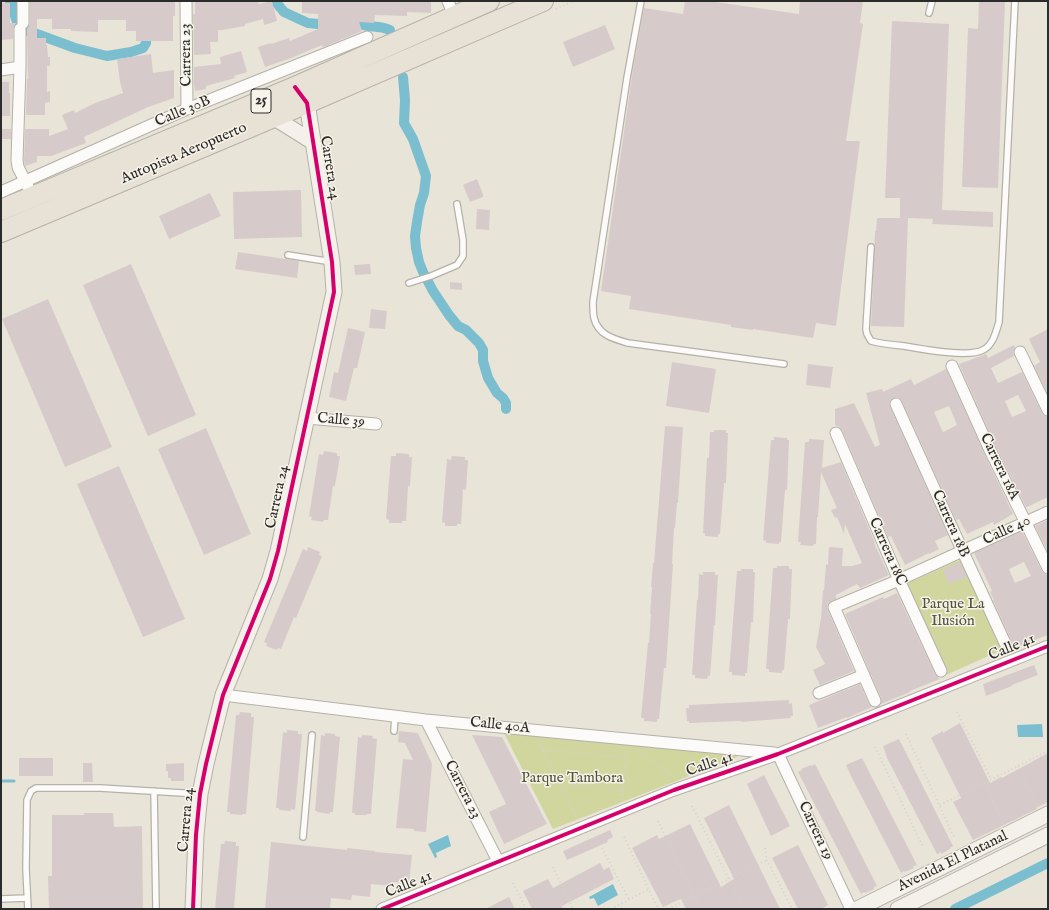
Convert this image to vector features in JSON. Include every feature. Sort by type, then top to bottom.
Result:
[{"type":"highway","name":"Autopista Aeropuerto","points":[[1,210],[295,86],[451,8],[489,1]]},
{"type":"highway","name":"Autopista Aeropuerto","points":[[1,232],[32,198],[273,117],[543,1]]},
{"type":"street","points":[[23,1],[17,160],[18,167],[32,198]]},
{"type":"street","name":"Carrera 23","points":[[186,1],[187,109]]},
{"type":"street","name":"Calle 30B","points":[[1,192],[32,198],[187,109],[367,37]]},
{"type":"street","points":[[1,70],[20,67]]},
{"type":"street","name":"Carrera 24","points":[[193,909],[196,835],[200,794],[206,764],[223,696],[270,579],[278,551],[334,292],[332,262],[307,103],[295,86]]},
{"type":"street","name":"Carrera 24","points":[[273,117],[313,142]]},
{"type":"street","points":[[1020,352],[1048,410]]},
{"type":"street","name":"Carrera 18A","points":[[952,366],[989,448],[1048,568]]},
{"type":"street","name":"Carrera 18B","points":[[896,404],[1005,643]]},
{"type":"street","name":"Calle 39","points":[[307,418],[376,424]]},
{"type":"street","name":"Carrera 18C","points":[[836,433],[899,580],[941,671]]},
{"type":"street","name":"Calle 40","points":[[864,675],[834,607],[963,552],[1048,512]]},
{"type":"street","name":"Calle 41","points":[[382,909],[674,790],[778,754],[1048,646]]},
{"type":"street","points":[[819,693],[864,675],[875,701]]},
{"type":"street","name":"Calle 40A","points":[[223,696],[426,720],[534,729],[628,741],[696,745],[778,754]]},
{"type":"street","name":"Carrera 23","points":[[426,720],[498,861]]},
{"type":"street","name":"Carrera 19","points":[[778,754],[851,909]]},
{"type":"street","name":"Avenida El Platanal","points":[[857,909],[1043,811]]},
{"type":"street","name":"Avenida El Platanal","points":[[898,909],[1048,835]]},
{"type":"lane","points":[[641,1],[593,302],[594,318],[597,327],[600,331],[611,338],[628,343],[784,364]]},
{"type":"lane","points":[[929,13],[932,1]]},
{"type":"lane","points":[[871,247],[866,329],[871,341],[880,344],[961,353],[978,353],[988,347],[996,335],[999,322],[1015,1]]},
{"type":"lane","points":[[409,283],[457,266],[463,256],[463,240],[457,204]]},
{"type":"lane","points":[[288,254],[332,262]]},
{"type":"lane","points":[[394,731],[395,716]]},
{"type":"lane","points":[[303,837],[312,735]]},
{"type":"lane","points":[[28,909],[26,869],[27,800],[31,791],[36,788],[100,788],[200,794]]},
{"type":"lane","points":[[154,791],[156,909]]},
{"type":"lane","points":[[1,899],[27,898]]},
{"type":"path","points":[[957,712],[990,779]]},
{"type":"path","points":[[534,729],[535,736],[578,820],[580,829]]},
{"type":"path","points":[[906,734],[955,839]]},
{"type":"path","points":[[628,741],[680,780],[696,749],[696,745]]},
{"type":"path","points":[[620,812],[628,741]]},
{"type":"path","points":[[875,747],[923,847]]},
{"type":"path","points":[[542,749],[626,758]]},
{"type":"path","points":[[940,805],[1048,751]]},
{"type":"path","points":[[1018,766],[1043,811]]},
{"type":"path","points":[[984,782],[1004,824]]},
{"type":"path","points":[[559,783],[623,790]]},
{"type":"path","points":[[692,806],[744,909]]},
{"type":"path","points":[[658,821],[701,909]]},
{"type":"path","points":[[624,837],[658,909]]},
{"type":"path","points":[[602,848],[629,900]]},
{"type":"path","points":[[765,848],[767,860],[792,909]]},
{"type":"path","points":[[668,909],[767,860]]},
{"type":"path","points":[[553,867],[574,909]]},
{"type":"path","points":[[512,883],[526,909]]},
{"type":"path","points":[[612,909],[648,889]]},
{"type":"green space","name":"Parque La Ilusión","points":[[962,559],[1002,650],[946,675],[906,584]]},
{"type":"green space","name":"Parque Tambora","points":[[504,733],[696,749],[738,757],[553,829]]},
{"type":"water","points":[[1042,724],[1043,737],[1018,737],[1017,725]]},
{"type":"water","points":[[448,835],[451,846],[436,853],[437,857],[435,858],[428,844]]},
{"type":"water","points":[[613,884],[618,895],[598,906],[594,898],[590,899],[589,897]]},
{"type":"building","points":[[30,1],[175,1],[175,16],[173,16],[173,41],[136,41],[136,31],[126,31],[126,20],[98,20],[98,32],[71,31],[71,29],[52,29],[52,19],[37,19],[37,38],[46,38],[48,57],[50,57],[50,66],[47,66],[47,92],[50,91],[50,102],[45,103],[45,115],[26,115],[28,79],[27,29],[30,23]]},
{"type":"building","points":[[195,1],[258,1],[259,4],[272,1],[277,21],[264,25],[263,19],[245,24],[245,26],[218,30],[218,42],[210,42],[211,54],[194,55],[193,14],[195,14]]},
{"type":"building","points":[[302,1],[431,1],[431,13],[407,12],[407,16],[375,15],[374,23],[359,22],[362,31],[326,46],[322,47],[322,45],[265,67],[258,47],[289,38],[290,41],[318,29],[318,14],[302,13]]},
{"type":"building","points":[[685,1],[709,1],[799,14],[800,1],[863,1],[860,23],[863,24],[846,141],[860,141],[836,326],[816,323],[813,338],[731,327],[731,325],[629,309],[631,296],[601,291],[633,69],[644,8],[683,14]]},
{"type":"building","points":[[979,1],[1005,1],[998,188],[962,187],[968,28],[978,29]]},
{"type":"building","points":[[1,3],[10,3],[10,23],[16,23],[13,29],[13,39],[1,40]]},
{"type":"building","points":[[892,21],[949,24],[942,210],[993,212],[993,227],[932,224],[933,219],[908,218],[904,327],[871,326],[875,231],[877,218],[900,218],[900,198],[885,198]]},
{"type":"building","points":[[605,25],[615,49],[573,67],[563,42]]},
{"type":"building","points":[[241,51],[247,72],[234,76],[235,78],[206,86],[206,89],[195,91],[194,67],[221,64],[220,57]]},
{"type":"building","points":[[151,54],[153,73],[174,70],[174,98],[148,107],[84,137],[86,143],[51,156],[37,156],[37,162],[25,166],[25,129],[49,129],[49,136],[68,129],[62,115],[74,110],[75,113],[95,103],[123,93],[117,59]]},
{"type":"building","points":[[1,82],[9,82],[10,116],[1,116]]},
{"type":"building","points":[[1,129],[11,129],[11,139],[1,139]]},
{"type":"building","points":[[477,179],[483,197],[470,202],[463,185]]},
{"type":"building","points":[[301,190],[302,237],[234,239],[233,192]]},
{"type":"building","points":[[210,193],[221,216],[169,239],[159,216]]},
{"type":"building","points":[[477,209],[490,210],[489,230],[476,229]]},
{"type":"building","points":[[238,252],[299,261],[297,278],[235,269]]},
{"type":"building","points":[[131,264],[196,415],[148,436],[83,285]]},
{"type":"building","points":[[370,264],[371,274],[355,275],[354,265]]},
{"type":"building","points":[[450,282],[462,283],[462,290],[450,289]]},
{"type":"building","points":[[48,299],[112,447],[65,467],[2,319]]},
{"type":"building","points":[[371,309],[387,311],[385,329],[369,328]]},
{"type":"building","points":[[348,328],[365,332],[357,368],[354,368],[346,401],[329,397],[334,372],[338,373]]},
{"type":"building","points":[[1048,329],[1048,394],[1034,366],[1040,362],[1029,339]]},
{"type":"building","points":[[1014,345],[1014,356],[991,368],[998,383],[1022,372],[1042,413],[1044,416],[1048,417],[1048,497],[1027,507],[995,445],[959,364],[986,354],[988,358]],"holes":[[[1018,395],[1026,411],[1012,417],[1005,401]]]},
{"type":"building","points":[[672,362],[716,369],[709,413],[666,406]]},
{"type":"building","points":[[808,364],[833,367],[830,388],[806,385]]},
{"type":"building","points":[[946,369],[1013,514],[994,525],[993,522],[967,534],[959,519],[956,520],[902,401],[897,397],[893,398],[889,403],[890,407],[948,535],[935,541],[939,549],[905,565],[891,536],[888,537],[842,430],[840,427],[835,425],[835,409],[854,403],[875,447],[880,445],[866,393],[882,389],[883,392],[911,379],[914,385]],"holes":[[[949,406],[957,425],[943,432],[934,412]]]},
{"type":"building","points":[[665,426],[683,427],[678,503],[674,528],[666,668],[664,668],[659,719],[657,719],[657,722],[644,721],[644,718],[641,718],[649,643],[651,587]]},
{"type":"building","points":[[206,428],[251,534],[204,555],[158,449]]},
{"type":"building","points":[[714,430],[726,430],[726,433],[728,433],[726,483],[724,483],[720,534],[718,534],[718,537],[705,536],[705,533],[703,533],[707,458],[709,458],[710,432],[714,432]]},
{"type":"building","points":[[774,437],[787,438],[787,440],[789,440],[787,490],[785,490],[781,542],[779,542],[779,544],[766,543],[766,541],[763,540],[771,440],[774,440]]},
{"type":"building","points":[[809,439],[824,440],[822,468],[841,462],[874,543],[889,575],[860,588],[857,584],[836,595],[836,599],[828,603],[828,610],[854,671],[820,685],[813,670],[825,664],[816,647],[821,618],[826,564],[828,565],[829,547],[843,548],[842,566],[852,566],[862,563],[845,524],[844,534],[837,517],[835,518],[831,510],[837,508],[821,472],[816,544],[813,546],[800,545],[801,542],[798,542],[805,442],[809,442]]},
{"type":"building","points":[[324,451],[337,453],[337,456],[340,456],[335,486],[333,486],[328,520],[324,520],[323,522],[311,520],[312,517],[309,516],[319,454],[323,455]]},
{"type":"building","points":[[396,453],[409,454],[409,457],[412,457],[410,486],[408,486],[406,521],[402,521],[402,523],[389,523],[389,520],[386,519],[391,456],[396,456]]},
{"type":"building","points":[[452,456],[465,457],[465,460],[468,460],[466,490],[463,489],[461,524],[457,524],[457,526],[445,526],[445,523],[442,522],[447,459],[451,460]]},
{"type":"building","points":[[119,466],[185,619],[143,637],[77,484]]},
{"type":"building","points":[[1048,520],[1048,552],[1035,526]]},
{"type":"building","points":[[1022,531],[1042,571],[1044,574],[1048,575],[1048,635],[1014,648],[993,600],[990,592],[992,591],[974,553]],"holes":[[[1024,562],[1031,576],[1015,583],[1009,569]]]},
{"type":"building","points":[[308,547],[320,552],[319,555],[322,556],[296,618],[294,617],[281,649],[278,648],[277,650],[266,646],[267,643],[264,642],[303,549],[307,551]]},
{"type":"building","points":[[960,562],[967,577],[949,584],[943,570]]},
{"type":"building","points":[[777,566],[789,566],[789,569],[792,569],[790,619],[788,619],[784,670],[782,670],[782,673],[769,672],[769,669],[766,669],[773,568],[777,568]]},
{"type":"building","points":[[741,569],[753,569],[753,572],[755,572],[753,622],[751,622],[747,673],[745,673],[745,676],[732,675],[732,672],[729,672],[737,571],[741,571]]},
{"type":"building","points":[[703,572],[715,572],[715,575],[718,575],[710,676],[708,676],[707,679],[695,678],[695,675],[692,675],[699,574],[703,575]]},
{"type":"building","points":[[897,593],[935,674],[940,679],[881,704],[881,698],[845,614],[883,597],[884,599]]},
{"type":"building","points":[[1034,665],[1038,675],[986,696],[983,684]]},
{"type":"building","points":[[860,684],[869,704],[872,707],[818,728],[809,705]]},
{"type":"building","points":[[789,700],[789,704],[792,703],[793,716],[790,716],[791,718],[741,722],[689,723],[689,721],[687,721],[686,708],[689,708],[689,705]]},
{"type":"building","points":[[240,712],[251,713],[251,717],[254,717],[246,814],[242,815],[230,814],[230,812],[227,812],[236,715],[239,715]]},
{"type":"building","points":[[960,723],[990,783],[1048,753],[1048,802],[1036,808],[1037,809],[973,840],[953,802],[961,798],[931,738]]},
{"type":"building","points":[[287,730],[298,731],[298,734],[302,734],[295,810],[291,809],[291,811],[279,810],[279,808],[276,808],[283,732],[287,733]]},
{"type":"building","points":[[399,731],[418,733],[432,764],[426,832],[414,831],[414,829],[396,828],[403,759],[413,760],[405,743],[398,742]]},
{"type":"building","points":[[325,733],[335,734],[335,736],[340,737],[333,812],[330,812],[330,814],[315,811],[321,735],[325,736]]},
{"type":"building","points":[[362,735],[373,736],[372,738],[377,739],[371,814],[355,815],[355,813],[352,813],[358,737],[362,738]]},
{"type":"building","points":[[472,735],[502,737],[547,824],[504,844],[489,812],[506,804]]},
{"type":"building","points":[[899,739],[953,846],[941,854],[941,852],[937,854],[887,758],[883,746]]},
{"type":"building","points":[[19,758],[53,758],[53,776],[19,776]]},
{"type":"building","points":[[862,758],[917,865],[905,872],[904,871],[901,873],[846,765]]},
{"type":"building","points":[[83,763],[92,763],[93,782],[83,782]]},
{"type":"building","points":[[184,763],[184,781],[171,781],[171,778],[168,778],[166,764]]},
{"type":"building","points":[[815,764],[877,886],[865,893],[864,892],[861,894],[798,772],[802,770],[801,769]]},
{"type":"building","points":[[764,775],[790,826],[771,836],[747,784]]},
{"type":"building","points":[[729,805],[780,909],[686,909],[681,899],[663,907],[632,848],[657,835],[659,839],[690,824],[721,887],[734,879],[704,818]]},
{"type":"building","points":[[84,813],[113,813],[114,827],[142,826],[143,909],[49,909],[48,876],[52,876],[52,815],[84,815]]},
{"type":"building","points":[[610,830],[613,837],[607,840],[608,842],[567,860],[563,851]]},
{"type":"building","points":[[225,841],[236,842],[236,846],[239,846],[234,909],[215,909],[221,844],[224,844]]},
{"type":"building","points":[[271,842],[412,855],[409,883],[392,882],[391,886],[371,884],[370,897],[352,895],[351,900],[331,898],[330,909],[265,909]]},
{"type":"building","points":[[798,845],[828,905],[821,909],[798,909],[772,858]]},
{"type":"building","points":[[600,863],[604,870],[609,867],[614,879],[562,906],[563,909],[532,909],[523,891],[548,879],[553,888]]},
{"type":"building","points":[[509,897],[515,909],[485,909]]},
{"type":"waterway","points":[[10,1],[13,5],[17,22],[26,30],[75,48],[107,56],[131,52],[143,48],[146,43],[148,1]]},
{"type":"waterway","points":[[275,1],[284,12],[308,23],[331,24]]},
{"type":"waterway","points":[[347,23],[381,27],[390,30]]},
{"type":"waterway","points":[[403,77],[405,100],[404,123],[413,139],[426,176],[415,236],[419,262],[433,291],[449,315],[458,326],[466,330],[479,343],[483,350],[483,361],[488,378],[497,393],[506,403],[506,409]]},
{"type":"waterway","points":[[1,781],[14,781]]},
{"type":"waterway","points":[[955,909],[1048,863]]},
{"type":"cycle path","points":[[193,909],[196,835],[200,794],[206,764],[223,695],[270,579],[278,551],[334,292],[332,262],[307,103],[295,87]]},
{"type":"cycle path","points":[[382,909],[674,790],[778,754],[1048,646]]}]
